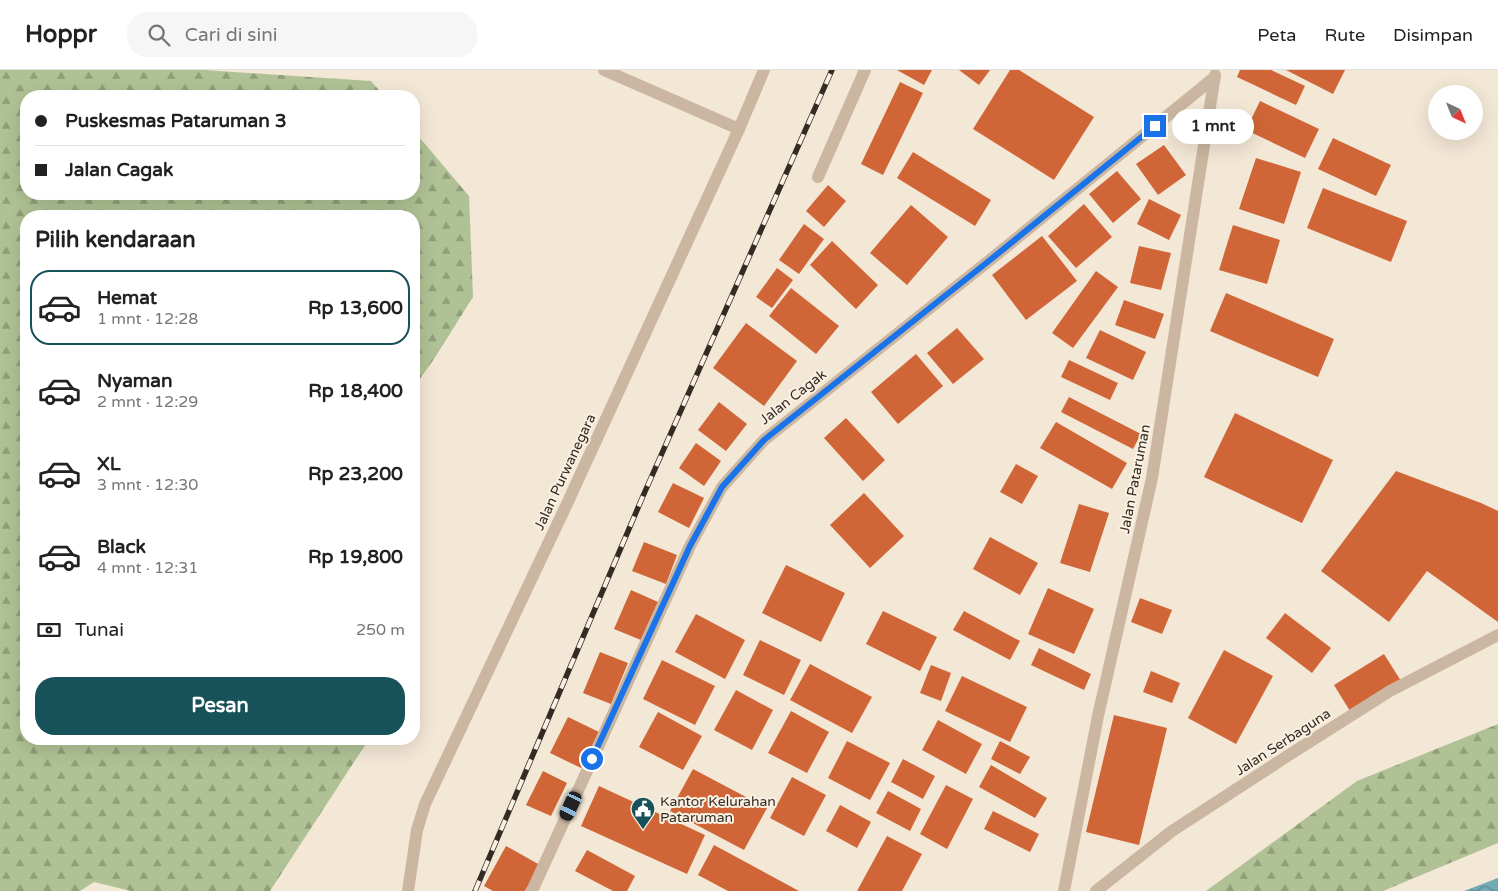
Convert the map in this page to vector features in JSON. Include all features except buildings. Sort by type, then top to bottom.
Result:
[{"type":"street","points":[[604,70],[739,129]]},
{"type":"street","name":"Jalan Purwanegara","points":[[408,891],[417,830],[425,804],[566,506],[739,129],[764,70]]},
{"type":"street","points":[[818,177],[865,70]]},
{"type":"street","name":"Jalan Cagak","points":[[532,891],[690,546],[722,487],[764,440],[990,260],[1216,73]]},
{"type":"street","name":"Jalan Pataruman","points":[[1064,891],[1098,716],[1152,478],[1216,73]]},
{"type":"street","name":"Jalan Serbaguna","points":[[1096,891],[1172,831],[1292,753],[1390,692],[1498,635]]},
{"type":"green space","points":[[0,70],[204,70],[371,81],[379,90],[20,90],[20,200],[420,200],[420,138],[469,196],[473,297],[420,379],[420,210],[20,210],[20,745],[365,745],[270,891],[131,891],[94,882],[80,891],[0,891]]},
{"type":"green space","points":[[1498,724],[1498,843],[1383,891],[1206,891],[1357,781]]},
{"type":"water","points":[[1498,878],[1498,891],[1464,891]]},
{"type":"railway","points":[[475,891],[643,496],[832,70]]},
{"type":"place","name":"Kantor Kelurahan Pataruman","points":[[643,830]]},
{"type":"route","points":[[592,759],[690,546],[722,487],[764,440],[1155,126]]}]
